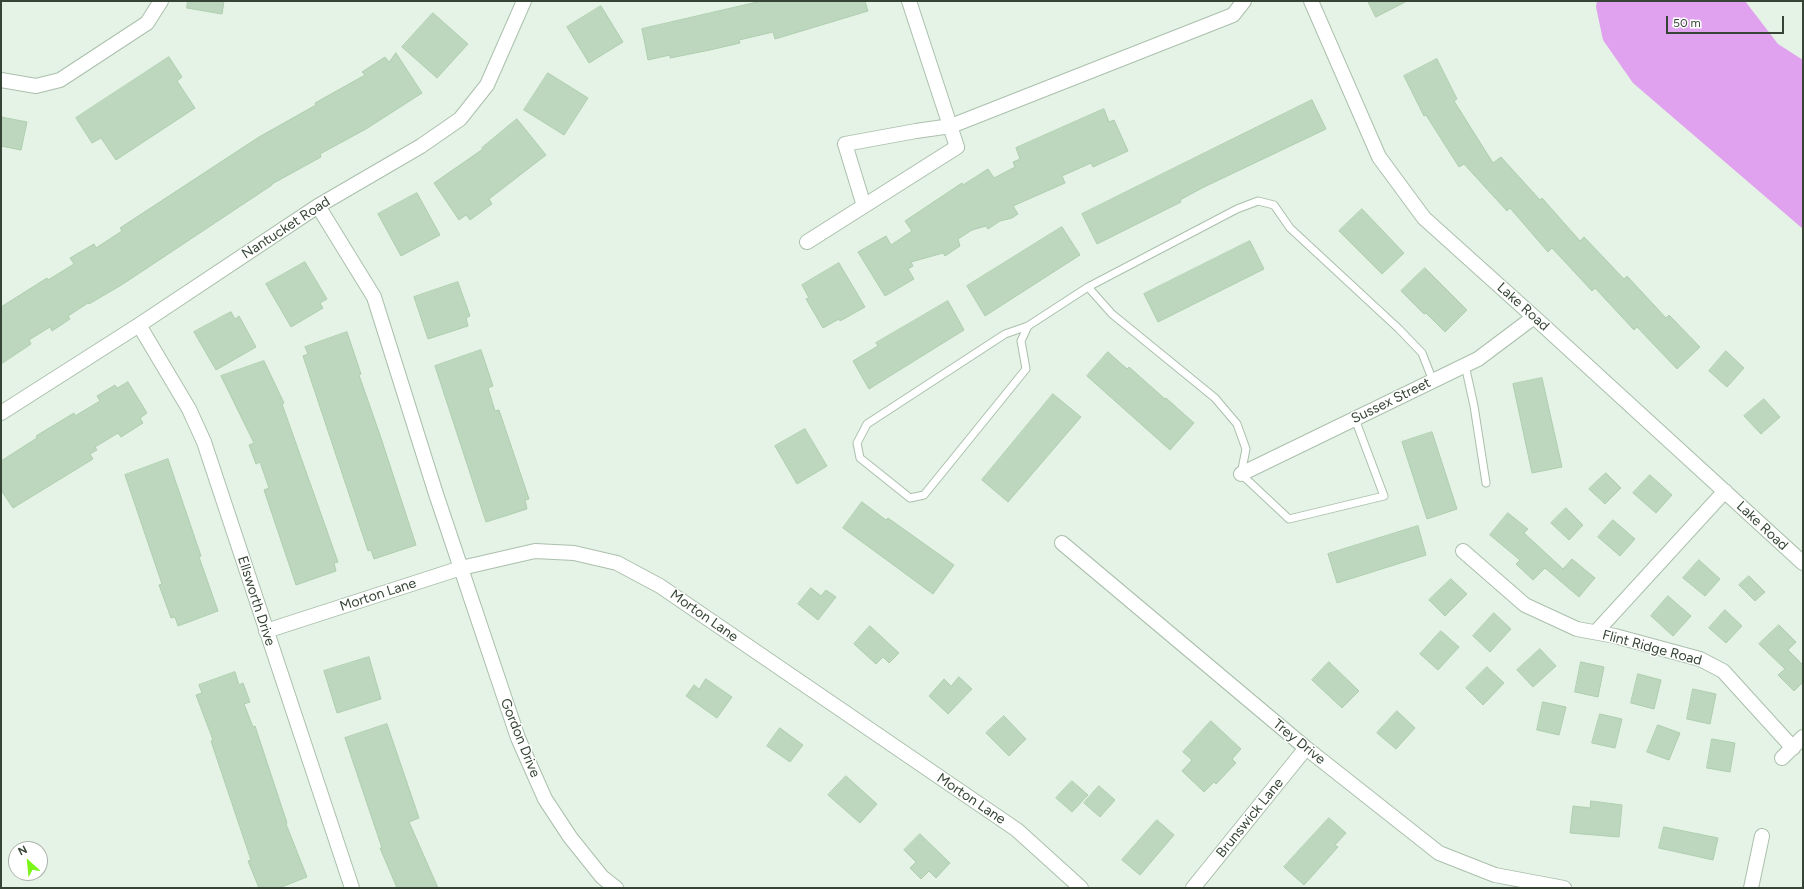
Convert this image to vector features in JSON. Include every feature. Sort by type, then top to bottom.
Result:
[{"type":"street","points":[[1,80],[36,86],[60,80],[147,23],[161,1]]},
{"type":"street","name":"Nantucket Road","points":[[1,413],[139,325],[318,206],[421,146],[460,119],[487,85],[524,1]]},
{"type":"street","points":[[807,242],[957,147],[909,1]]},
{"type":"street","points":[[864,206],[845,144],[951,126],[1233,14],[1244,1]]},
{"type":"street","name":"Lake Road","points":[[1311,1],[1379,158],[1424,218],[1534,316],[1803,563]]},
{"type":"street","name":"Gordon Drive","points":[[318,206],[374,297],[461,568],[518,738],[545,799],[574,843],[602,877],[616,888]]},
{"type":"street","name":"Sussex Street","points":[[1241,474],[1478,359],[1534,316]]},
{"type":"street","name":"Ellsworth Drive","points":[[139,325],[189,409],[204,442],[352,888]]},
{"type":"street","name":"Flint Ridge Road","points":[[1596,632],[1725,491]]},
{"type":"street","name":"Trey Drive","points":[[1062,543],[1306,748],[1440,853],[1493,881],[1564,888]]},
{"type":"street","name":"Morton Lane","points":[[266,631],[461,568],[535,551],[574,553],[617,563],[660,586],[1018,830],[1081,888]]},
{"type":"street","name":"Flint Ridge Road","points":[[1463,551],[1525,605],[1577,629],[1596,632],[1700,659],[1723,671],[1793,748]]},
{"type":"street","points":[[1782,758],[1803,738]]},
{"type":"street","name":"Brunswick Lane","points":[[1193,888],[1306,748]]},
{"type":"street","points":[[1751,888],[1762,836]]},
{"type":"lane","points":[[1028,326],[1021,341],[1026,369],[924,495],[910,498],[860,458],[857,443],[867,424],[1005,334],[1028,326],[1088,287],[1237,208],[1258,201],[1274,205],[1290,228],[1399,329],[1422,353],[1433,381]]},
{"type":"lane","points":[[1088,287],[1112,314],[1215,398],[1237,424],[1246,450],[1241,474],[1289,520],[1384,496],[1355,419]]},
{"type":"lane","points":[[1465,365],[1474,406],[1486,483]]},
{"type":"shaded area","points":[[1597,1],[1745,1],[1778,44],[1803,60],[1803,229],[1633,83],[1603,40],[1596,7]]},
{"type":"building","points":[[188,1],[224,1],[222,14],[187,8]]},
{"type":"building","points":[[762,1],[865,1],[868,11],[775,39],[773,32],[739,40],[740,43],[710,50],[670,58],[670,55],[648,60],[642,29]]},
{"type":"building","points":[[1368,1],[1407,1],[1376,17]]},
{"type":"building","points":[[601,6],[623,42],[589,63],[567,27]]},
{"type":"building","points":[[433,13],[468,44],[437,78],[402,47]]},
{"type":"building","points":[[396,53],[422,93],[366,129],[320,154],[321,157],[272,184],[123,284],[68,316],[70,319],[52,331],[50,327],[29,340],[31,344],[1,364],[1,307],[47,278],[48,280],[74,264],[70,258],[94,244],[96,248],[122,231],[120,228],[259,137],[365,75],[362,72],[385,57],[389,62]]},
{"type":"building","points":[[169,57],[182,77],[177,81],[195,108],[116,160],[101,138],[92,143],[76,118]]},
{"type":"building","points":[[1437,59],[1457,99],[1454,101],[1493,163],[1501,157],[1540,200],[1542,198],[1580,241],[1584,237],[1624,279],[1627,276],[1666,318],[1669,315],[1700,347],[1677,369],[1637,327],[1634,330],[1595,288],[1592,291],[1552,248],[1548,252],[1510,208],[1507,211],[1464,164],[1459,167],[1426,115],[1424,116],[1404,76]]},
{"type":"building","points":[[548,73],[588,98],[564,135],[524,110]]},
{"type":"building","points":[[1312,100],[1326,129],[1202,188],[1180,200],[1181,202],[1097,244],[1082,214]]},
{"type":"building","points":[[1104,109],[1109,122],[1114,120],[1128,151],[1093,167],[1091,163],[1062,176],[1065,183],[1013,206],[1018,214],[1012,218],[1000,221],[988,229],[986,226],[972,230],[958,239],[960,246],[945,256],[943,253],[911,262],[913,266],[908,269],[914,279],[885,296],[858,252],[886,236],[891,245],[912,231],[905,221],[962,183],[963,185],[988,169],[994,178],[1015,167],[1013,162],[1020,159],[1016,148]]},
{"type":"building","points":[[1,117],[27,122],[21,150],[1,146]]},
{"type":"building","points":[[517,119],[546,155],[489,199],[492,204],[470,220],[466,215],[459,220],[434,183],[483,149],[482,148]]},
{"type":"building","points":[[417,193],[440,235],[401,256],[378,214]]},
{"type":"building","points":[[1362,209],[1404,253],[1382,274],[1339,231]]},
{"type":"building","points":[[1062,227],[1080,255],[985,316],[967,286]]},
{"type":"building","points":[[1250,241],[1264,269],[1158,322],[1144,294]]},
{"type":"building","points":[[305,262],[327,299],[320,303],[323,308],[291,327],[266,284]]},
{"type":"building","points":[[839,263],[865,307],[840,321],[839,319],[823,328],[806,299],[809,298],[802,285]]},
{"type":"building","points":[[1425,268],[1467,310],[1445,332],[1401,291]]},
{"type":"building","points":[[458,282],[470,316],[466,318],[468,326],[428,339],[414,297]]},
{"type":"building","points":[[948,301],[964,330],[869,389],[853,361],[878,346],[876,343]]},
{"type":"building","points":[[231,312],[235,319],[239,316],[256,347],[216,370],[194,332]]},
{"type":"building","points":[[347,332],[361,374],[359,375],[416,545],[374,559],[371,550],[368,551],[303,356],[308,354],[305,347]]},
{"type":"building","points":[[481,350],[493,386],[488,388],[495,411],[499,410],[529,499],[525,500],[527,509],[486,522],[435,366]]},
{"type":"building","points":[[1726,351],[1744,368],[1727,387],[1709,371]]},
{"type":"building","points":[[1108,352],[1127,369],[1129,367],[1194,423],[1170,450],[1087,376]]},
{"type":"building","points":[[264,361],[284,403],[282,404],[338,562],[334,563],[336,571],[296,585],[264,490],[269,488],[260,462],[256,464],[249,445],[254,443],[221,376]]},
{"type":"building","points":[[1542,378],[1562,467],[1532,473],[1513,384]]},
{"type":"building","points":[[128,382],[147,413],[140,418],[143,423],[121,437],[118,433],[95,447],[97,450],[90,454],[93,459],[13,508],[1,490],[1,461],[37,438],[36,436],[74,413],[75,416],[100,401],[97,396],[115,385],[117,388]]},
{"type":"building","points":[[1053,394],[1081,417],[1008,502],[982,480]]},
{"type":"building","points":[[1764,399],[1780,417],[1761,434],[1744,416]]},
{"type":"building","points":[[805,429],[827,466],[797,484],[775,446]]},
{"type":"building","points":[[1432,432],[1457,509],[1427,519],[1402,442]]},
{"type":"building","points":[[168,459],[218,611],[178,626],[175,617],[171,618],[159,585],[162,584],[125,475]]},
{"type":"building","points":[[1606,473],[1621,488],[1605,504],[1589,489]]},
{"type":"building","points":[[1650,475],[1672,495],[1656,513],[1633,493]]},
{"type":"building","points":[[862,502],[886,520],[888,518],[954,565],[933,594],[843,528]]},
{"type":"building","points":[[1566,508],[1583,525],[1569,540],[1551,523]]},
{"type":"building","points":[[1508,513],[1528,529],[1524,533],[1563,569],[1572,559],[1595,578],[1579,597],[1545,568],[1533,580],[1516,564],[1520,560],[1490,535]]},
{"type":"building","points":[[1613,520],[1635,539],[1620,556],[1598,537]]},
{"type":"building","points":[[1418,526],[1426,555],[1337,583],[1328,554]]},
{"type":"building","points":[[1699,560],[1720,579],[1705,596],[1683,578]]},
{"type":"building","points":[[1749,576],[1765,592],[1755,601],[1739,585]]},
{"type":"building","points":[[1451,579],[1467,594],[1445,616],[1429,600]]},
{"type":"building","points":[[811,588],[821,596],[826,590],[836,597],[818,620],[798,604]]},
{"type":"building","points":[[1668,596],[1691,616],[1673,636],[1651,616]]},
{"type":"building","points":[[1725,610],[1742,626],[1726,643],[1709,628]]},
{"type":"building","points":[[1494,613],[1511,629],[1490,652],[1473,636]]},
{"type":"building","points":[[1779,625],[1796,642],[1788,650],[1803,665],[1803,682],[1794,691],[1778,675],[1785,669],[1759,644]]},
{"type":"building","points":[[870,626],[899,653],[889,663],[883,657],[876,664],[854,644]]},
{"type":"building","points":[[1441,631],[1459,647],[1438,670],[1420,654]]},
{"type":"building","points":[[1540,649],[1556,666],[1533,687],[1517,670]]},
{"type":"building","points":[[369,657],[381,699],[337,713],[324,671]]},
{"type":"building","points":[[1329,662],[1359,691],[1342,708],[1312,680]]},
{"type":"building","points":[[1581,662],[1604,667],[1598,697],[1575,692]]},
{"type":"building","points":[[1487,667],[1504,683],[1483,705],[1466,688]]},
{"type":"building","points":[[235,672],[239,685],[243,683],[250,702],[244,704],[253,727],[255,726],[287,823],[286,824],[307,877],[279,888],[259,888],[248,861],[251,860],[211,741],[213,740],[196,695],[202,693],[199,685]]},
{"type":"building","points":[[1638,674],[1661,680],[1654,709],[1631,703]]},
{"type":"building","points":[[959,677],[972,689],[948,714],[929,696],[944,679],[951,686]]},
{"type":"building","points":[[706,679],[732,697],[717,718],[686,696],[694,685],[699,689]]},
{"type":"building","points":[[1693,689],[1716,694],[1710,724],[1687,719]]},
{"type":"building","points":[[1543,702],[1566,707],[1559,735],[1537,730]]},
{"type":"building","points":[[1397,711],[1415,728],[1396,749],[1377,733]]},
{"type":"building","points":[[1600,714],[1622,719],[1615,748],[1592,743]]},
{"type":"building","points":[[1004,716],[1026,739],[1009,756],[986,733]]},
{"type":"building","points":[[1211,721],[1241,749],[1232,759],[1236,763],[1216,784],[1214,782],[1204,792],[1182,771],[1192,760],[1183,752]]},
{"type":"building","points":[[387,724],[419,818],[409,822],[438,888],[397,888],[380,848],[382,848],[345,738]]},
{"type":"building","points":[[1658,725],[1680,733],[1669,760],[1647,752]]},
{"type":"building","points":[[780,728],[803,745],[790,762],[767,746]]},
{"type":"building","points":[[1712,739],[1735,743],[1730,772],[1707,768]]},
{"type":"building","points":[[846,776],[877,804],[860,823],[828,795]]},
{"type":"building","points":[[1072,781],[1088,795],[1072,812],[1056,798]]},
{"type":"building","points":[[1099,786],[1115,800],[1100,817],[1084,803]]},
{"type":"building","points":[[1591,801],[1622,805],[1619,837],[1570,833],[1573,806],[1590,808]]},
{"type":"building","points":[[1329,818],[1346,833],[1335,845],[1338,847],[1304,885],[1284,867]]},
{"type":"building","points":[[1157,820],[1174,835],[1140,875],[1122,860]]},
{"type":"building","points":[[1664,827],[1718,838],[1713,860],[1659,848]]},
{"type":"building","points":[[920,834],[950,863],[936,878],[929,871],[921,879],[910,868],[916,862],[904,850]]}]
